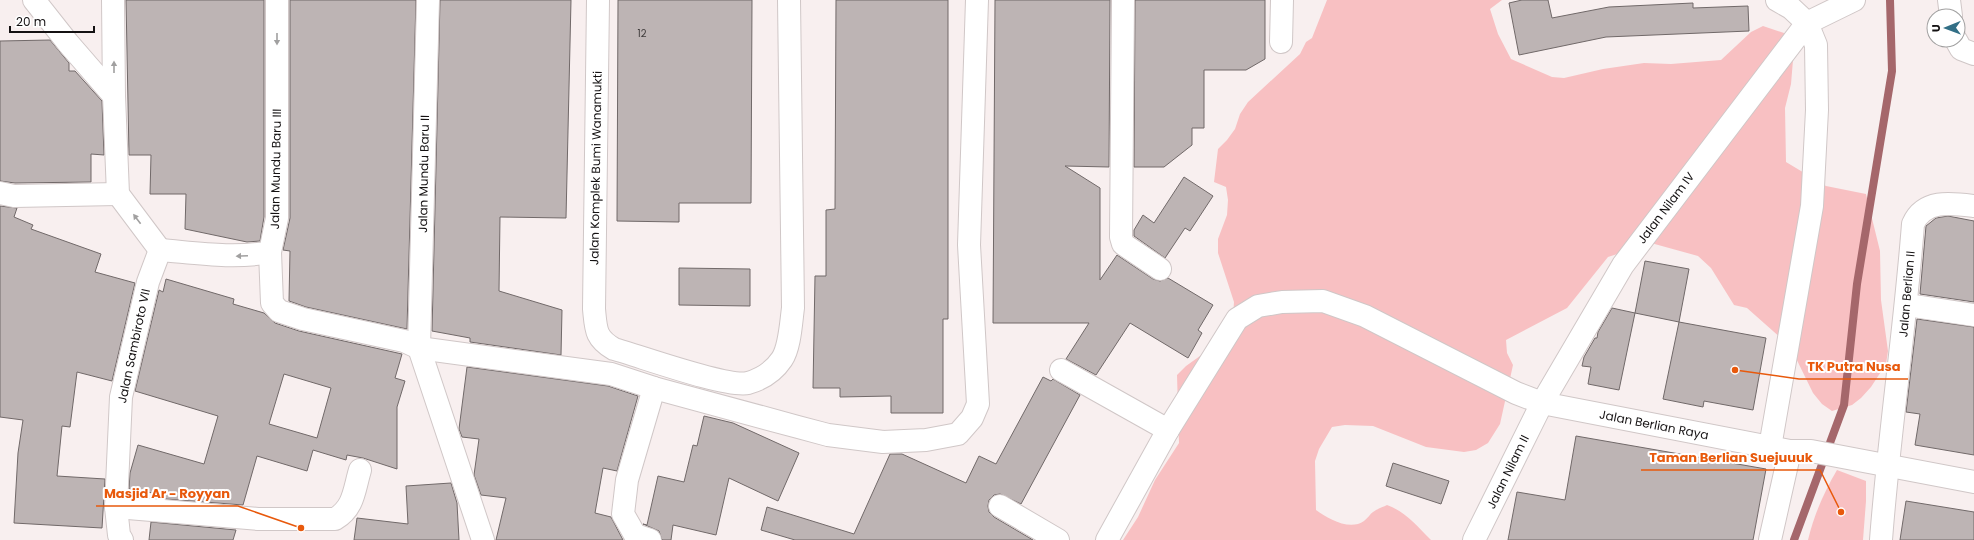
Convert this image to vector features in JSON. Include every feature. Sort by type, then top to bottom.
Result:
[{"type":"street","points":[[34,0],[68,43],[114,96]]},
{"type":"street","points":[[113,0],[114,96],[118,194],[160,250],[225,256],[246,256],[270,252]]},
{"type":"street","name":"Jalan Mundu Baru III","points":[[277,0],[277,218],[270,252],[272,303],[279,311],[303,319],[404,341],[419,348],[611,374],[654,388],[821,433],[883,442],[926,440],[958,434],[972,418],[978,404],[969,245],[977,0]]},
{"type":"street","name":"Jalan Mundu Baru II","points":[[428,0],[419,348],[483,540]]},
{"type":"street","name":"Jalan Komplek Bumi Wanamukti","points":[[598,0],[594,309],[598,336],[605,344],[614,349],[720,380],[747,383],[769,374],[783,358],[791,328],[793,308],[789,0]]},
{"type":"street","points":[[1123,0],[1121,237],[1123,244],[1160,269]]},
{"type":"street","points":[[1281,42],[1282,0]]},
{"type":"street","points":[[1770,540],[1790,450],[1812,206],[1817,110],[1816,45],[1807,23],[1791,8],[1777,0]]},
{"type":"street","points":[[1807,23],[1854,0]]},
{"type":"street","name":"Jalan Nilam IV","points":[[1542,403],[1623,265],[1807,23]]},
{"type":"street","points":[[1960,48],[1974,54]]},
{"type":"street","points":[[0,193],[14,196],[118,194]]},
{"type":"street","name":"Jalan Berlian II","points":[[1881,540],[1887,465],[1907,305],[1913,224],[1917,214],[1925,208],[1934,205],[1968,205]]},
{"type":"street","name":"Jalan Sambiroto VII","points":[[122,540],[119,535],[116,507],[122,397],[148,282],[160,250]]},
{"type":"street","name":"Jalan Berlian Raya","points":[[1107,540],[1168,430],[1237,319],[1258,306],[1282,302],[1323,301],[1365,316],[1516,393],[1542,403],[1790,450],[1887,465],[1974,482]]},
{"type":"street","points":[[1907,305],[1974,315]]},
{"type":"street","points":[[1061,370],[1168,430]]},
{"type":"street","points":[[650,540],[635,536],[623,514],[627,480],[654,388]]},
{"type":"street","name":"Jalan Nilam II","points":[[1474,540],[1542,403]]},
{"type":"street","points":[[116,507],[258,519],[335,519],[345,514],[350,506],[360,470]]},
{"type":"street","points":[[1000,506],[1058,540]]},
{"type":"shaded area","points":[[1327,0],[1502,0],[1490,9],[1498,34],[1511,59],[1552,77],[1564,78],[1603,69],[1644,63],[1671,64],[1721,60],[1751,32],[1763,26],[1787,34],[1792,47],[1793,60],[1791,84],[1785,108],[1786,162],[1826,186],[1866,194],[1880,251],[1881,300],[1888,351],[1886,364],[1871,387],[1852,405],[1832,411],[1822,404],[1813,393],[1790,346],[1747,308],[1734,305],[1711,268],[1698,256],[1651,243],[1608,257],[1567,308],[1506,340],[1507,353],[1513,365],[1500,424],[1488,443],[1476,450],[1464,452],[1426,447],[1373,426],[1345,425],[1332,427],[1319,449],[1315,461],[1316,510],[1339,523],[1352,525],[1364,521],[1373,512],[1387,505],[1406,515],[1431,540],[1123,540],[1138,517],[1155,480],[1179,443],[1177,375],[1186,366],[1207,351],[1233,317],[1234,302],[1218,253],[1218,239],[1227,215],[1228,200],[1226,187],[1214,182],[1218,149],[1235,129],[1240,114],[1248,102],[1300,54],[1306,42],[1312,38]]},
{"type":"shaded area","points":[[1837,470],[1866,481],[1863,540],[1808,540],[1820,504]]},
{"type":"building","points":[[126,0],[264,0],[264,217],[260,241],[247,242],[185,229],[186,194],[150,194],[151,155],[129,155]]},
{"type":"building","points":[[290,0],[416,0],[407,329],[306,307],[289,301],[290,251],[283,250],[290,218]]},
{"type":"building","points":[[440,0],[571,0],[566,218],[500,217],[499,291],[562,310],[561,355],[470,342],[470,338],[432,331]]},
{"type":"building","points":[[618,0],[752,0],[751,203],[679,203],[679,222],[617,221]]},
{"type":"building","points":[[836,0],[948,0],[948,319],[943,319],[943,413],[891,413],[891,396],[840,397],[840,388],[813,388],[815,276],[826,276],[826,210],[835,209]]},
{"type":"building","points":[[995,0],[1110,0],[1109,167],[1065,166],[1100,188],[1100,280],[1117,255],[1153,279],[1160,281],[1168,278],[1213,305],[1198,330],[1202,333],[1188,358],[1130,323],[1096,375],[1066,359],[1089,323],[993,323]]},
{"type":"building","points":[[1135,0],[1265,0],[1265,59],[1246,70],[1204,70],[1204,128],[1192,128],[1192,145],[1164,167],[1134,167]]},
{"type":"building","points":[[1522,0],[1548,0],[1552,18],[1609,7],[1693,3],[1693,8],[1748,6],[1749,31],[1606,37],[1519,55],[1509,3]]},
{"type":"building","points":[[50,40],[69,63],[69,71],[75,71],[102,101],[104,155],[91,154],[91,182],[15,183],[0,181],[0,41]]},
{"type":"building","points":[[1184,177],[1213,196],[1190,231],[1185,228],[1165,258],[1134,236],[1134,230],[1143,215],[1154,223]]},
{"type":"building","points":[[0,206],[17,208],[14,217],[33,225],[31,229],[101,254],[95,272],[135,283],[112,381],[77,372],[70,427],[62,426],[57,476],[105,479],[102,528],[14,523],[18,453],[23,420],[0,417]]},
{"type":"building","points":[[1948,216],[1974,221],[1974,302],[1920,294],[1926,226],[1936,218]]},
{"type":"building","points":[[1645,261],[1689,269],[1679,322],[1635,313]]},
{"type":"building","points":[[679,268],[750,269],[750,306],[679,305]]},
{"type":"building","points":[[166,279],[234,299],[233,304],[264,313],[275,323],[299,331],[402,354],[395,378],[405,381],[397,407],[397,469],[363,458],[347,455],[346,460],[313,450],[307,471],[257,456],[243,505],[153,498],[153,493],[129,489],[130,473],[138,445],[204,464],[218,416],[135,391],[159,290],[163,292]],"holes":[[[284,374],[331,388],[317,438],[269,424]]]},
{"type":"building","points":[[1612,308],[1635,313],[1619,390],[1588,384],[1591,367],[1582,366],[1584,357],[1595,338],[1597,338],[1598,332]]},
{"type":"building","points":[[1917,319],[1974,327],[1974,455],[1915,445],[1920,414],[1906,412]]},
{"type":"building","points":[[1679,322],[1766,338],[1753,410],[1704,401],[1703,407],[1663,399]]},
{"type":"building","points":[[467,367],[608,386],[638,396],[617,471],[603,468],[595,513],[611,517],[623,540],[496,540],[506,498],[481,495],[474,475],[479,439],[462,437],[459,429]]},
{"type":"building","points":[[1043,377],[1051,381],[1053,379],[1080,395],[1021,504],[1000,494],[994,495],[989,500],[988,506],[989,512],[994,517],[1033,540],[795,540],[761,530],[767,507],[854,534],[890,454],[902,454],[966,483],[979,456],[996,464]]},
{"type":"building","points":[[704,416],[733,423],[799,453],[778,501],[729,478],[716,535],[673,525],[671,540],[662,540],[659,531],[643,524],[647,525],[658,476],[684,482],[693,445],[697,446]]},
{"type":"building","points":[[1576,436],[1766,469],[1753,540],[1508,540],[1517,492],[1565,500]]},
{"type":"building","points":[[1393,463],[1449,481],[1441,504],[1386,486]]},
{"type":"building","points":[[451,483],[457,503],[459,540],[354,540],[357,518],[408,524],[406,486]]},
{"type":"building","points":[[1906,501],[1974,512],[1974,540],[1900,540]]},
{"type":"building","points":[[151,522],[236,530],[233,540],[149,540]]},
{"type":"waterway","points":[[1794,540],[1844,405],[1857,284],[1892,71],[1890,0]]},
{"type":"place","name":"TK Putra Nusa","points":[[1735,370]]},
{"type":"place","name":"Taman Berlian Suejuuuk","points":[[1841,512]]},
{"type":"place","name":"Masjid Ar - Royyan","points":[[301,528]]}]
